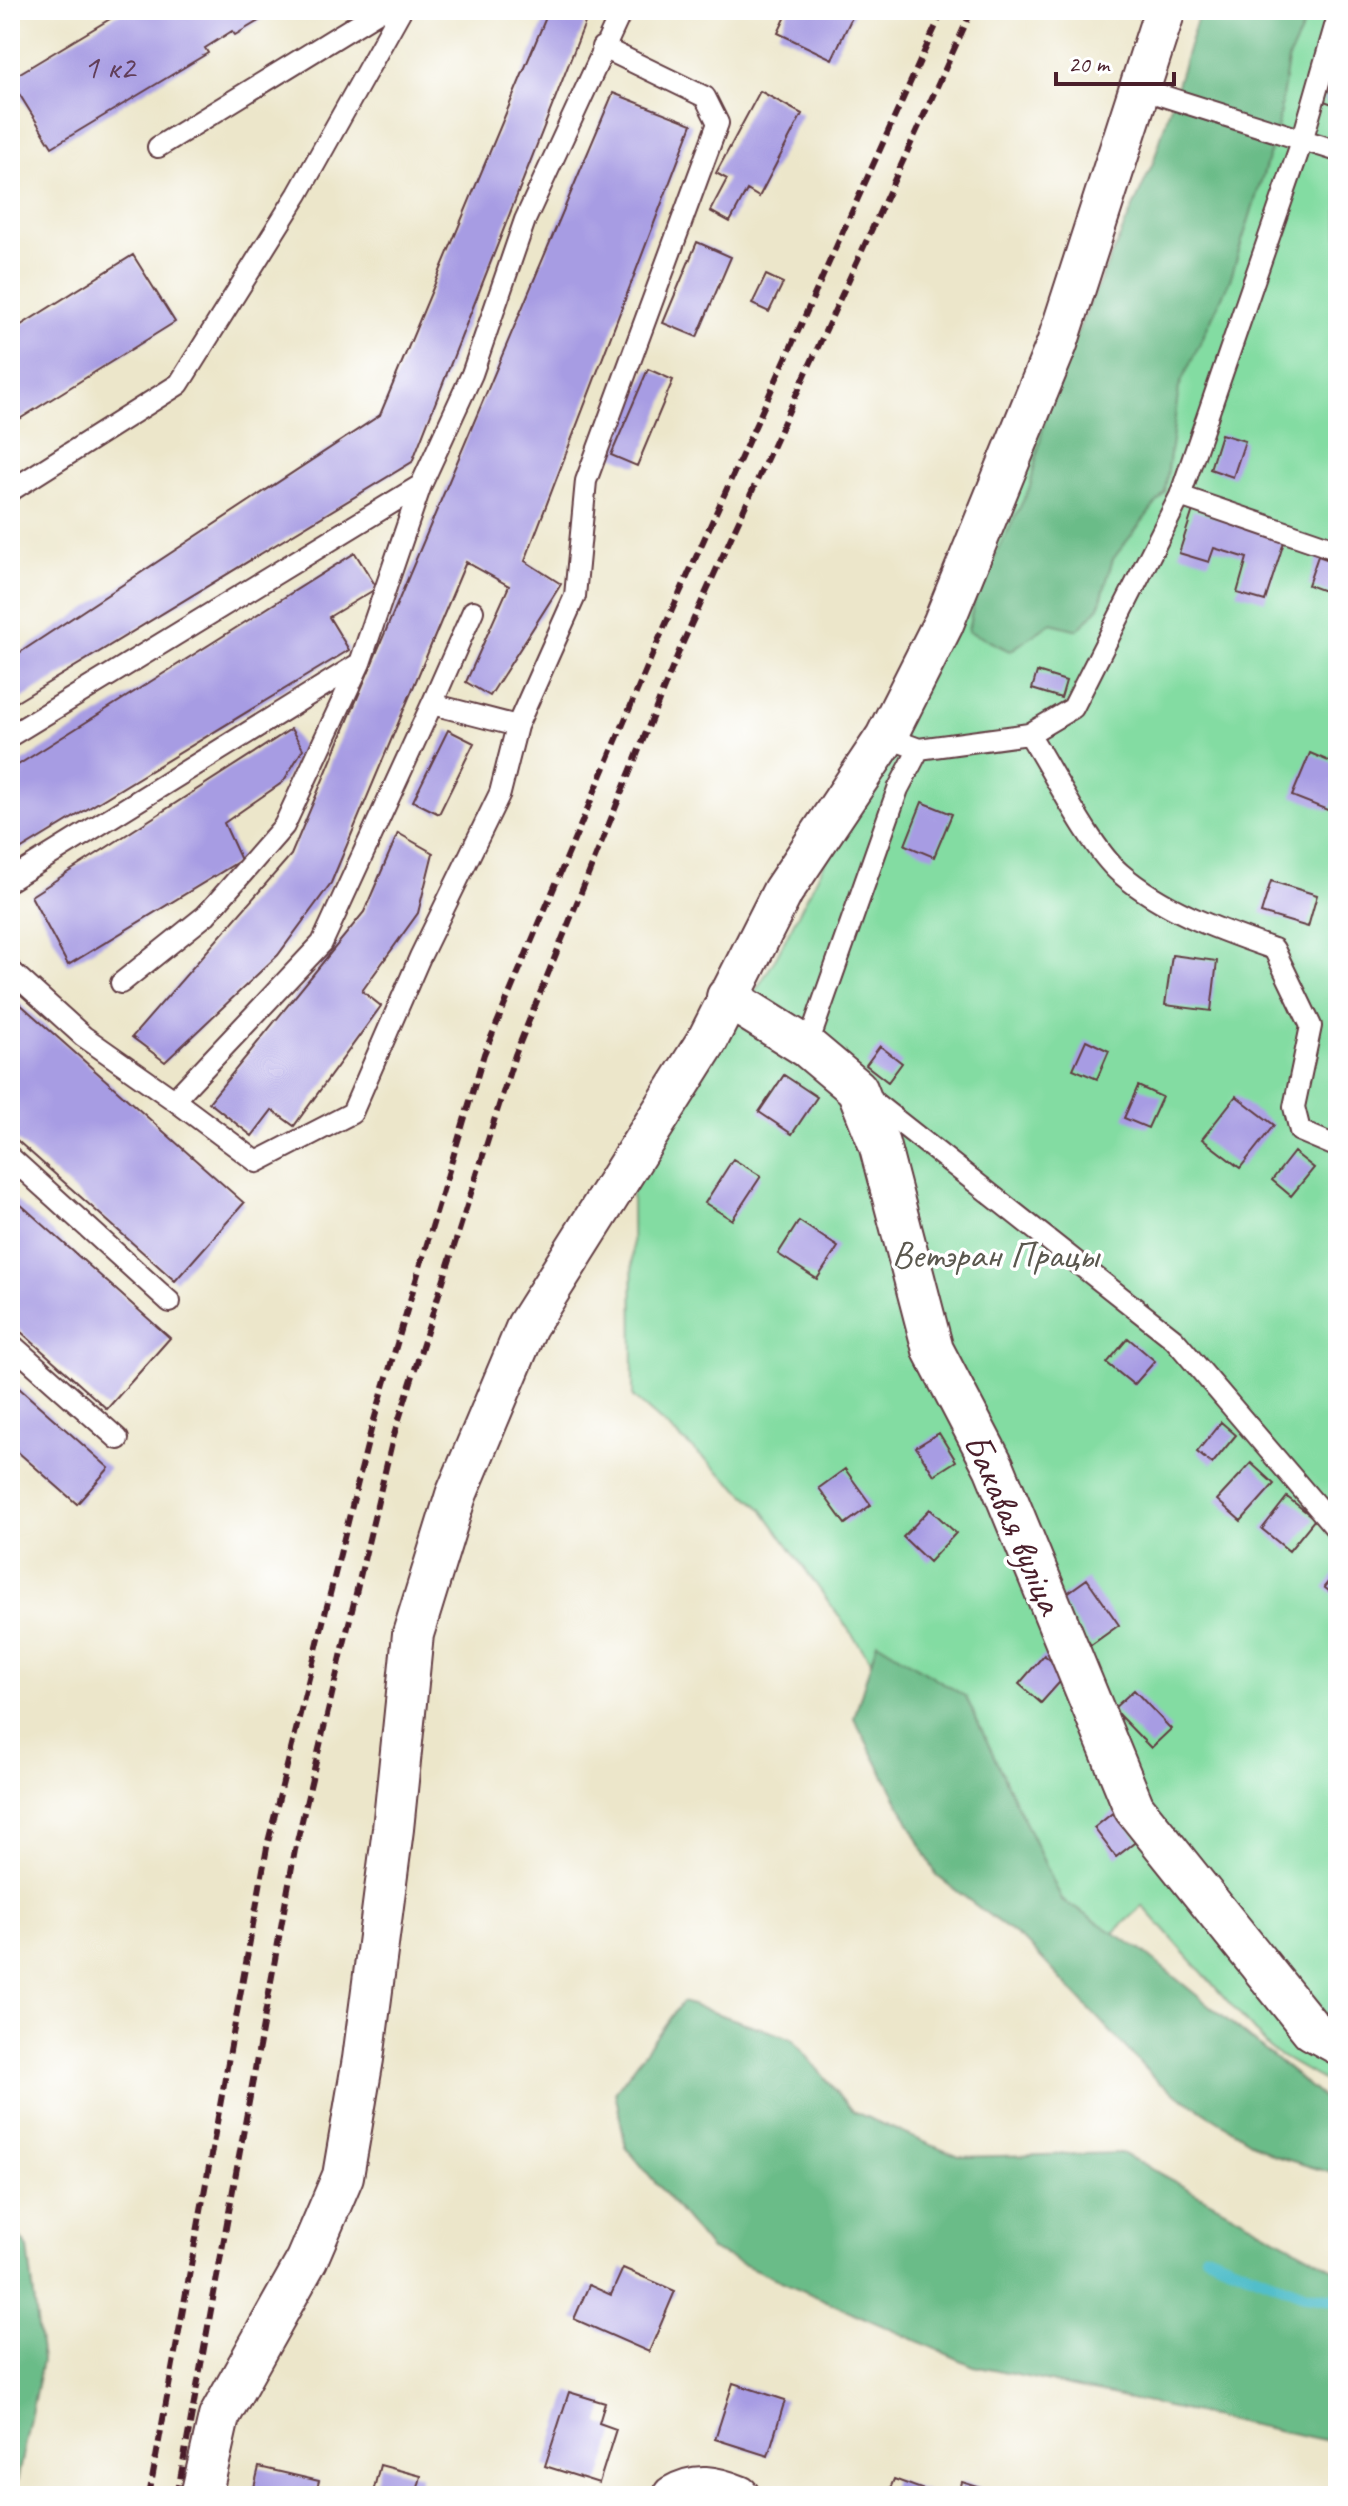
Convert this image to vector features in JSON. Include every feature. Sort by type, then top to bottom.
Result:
[{"type":"street","points":[[201,2496],[219,2417],[307,2260],[343,2176],[363,2059],[393,1829],[413,1634],[456,1495],[527,1326],[708,1039],[783,891],[903,743],[943,624],[1057,344],[1165,10]]},
{"type":"street","name":"Бакавая вуліца","points":[[727,997],[807,1047],[857,1089],[879,1144],[933,1350],[994,1467],[1134,1808],[1312,2030],[1338,2044]]},
{"type":"street","points":[[680,2492],[712,2485],[739,2496]]},
{"type":"lane","points":[[158,147],[381,10]]},
{"type":"lane","points":[[10,491],[179,384],[298,194],[401,10]]},
{"type":"lane","points":[[121,983],[206,915],[284,826],[360,663],[421,485],[472,374],[525,220],[602,47],[622,10]]},
{"type":"lane","points":[[807,1047],[898,789],[903,743],[1029,734],[1073,708],[1180,496],[1302,141],[1338,16]]},
{"type":"lane","points":[[10,970],[83,1036],[257,1162],[352,1113],[420,957],[500,793],[517,726],[575,596],[586,481],[718,123],[705,97],[602,47]]},
{"type":"lane","points":[[1138,88],[1338,151]]},
{"type":"lane","points":[[10,736],[421,485]]},
{"type":"lane","points":[[1180,496],[1338,550]]},
{"type":"lane","points":[[174,1100],[322,943],[473,611]]},
{"type":"lane","points":[[10,880],[360,663]]},
{"type":"lane","points":[[432,704],[517,726]]},
{"type":"lane","points":[[1029,734],[1082,822],[1119,872],[1198,923],[1274,949],[1311,1026],[1294,1107],[1300,1131],[1338,1147]]},
{"type":"lane","points":[[857,1089],[1174,1339],[1338,1531]]},
{"type":"lane","points":[[10,1157],[170,1302]]},
{"type":"lane","points":[[10,1343],[118,1439]]},
{"type":"green space","points":[[1200,10],[1311,10],[1288,60],[1277,130],[1230,280],[1179,387],[1165,492],[1113,559],[1099,607],[1078,630],[1051,623],[1010,651],[968,631],[975,597],[1030,487],[1051,390],[1153,163]]},
{"type":"green space","name":"Ветэран Працы","points":[[1270,10],[1338,10],[1338,2089],[1272,2051],[1143,1906],[1095,1950],[869,1658],[762,1509],[633,1397],[632,1189],[774,961],[872,771],[1132,235]]},
{"type":"green space","points":[[877,1642],[966,1697],[1062,1900],[1141,1950],[1338,2110],[1338,2175],[1272,2155],[1158,2082],[1030,1946],[937,1876],[854,1718]]},
{"type":"green space","points":[[682,2002],[793,2039],[852,2111],[959,2157],[1122,2153],[1338,2271],[1338,2443],[974,2366],[711,2250],[626,2147],[615,2092]]},
{"type":"green space","points":[[10,2225],[28,2248],[42,2361],[14,2496],[10,2496]]},
{"type":"building","points":[[125,10],[277,10],[235,35],[232,31],[205,48],[208,53],[52,147],[10,79]]},
{"type":"building","points":[[549,10],[590,10],[412,462],[10,706],[10,659],[380,415]]},
{"type":"building","points":[[789,10],[855,11],[832,59],[778,33]]},
{"type":"building","points":[[1335,67],[1338,68],[1338,106],[1324,101]]},
{"type":"building","points":[[760,91],[802,114],[759,197],[747,190],[730,222],[710,211],[727,179],[716,173]]},
{"type":"building","points":[[613,93],[692,124],[525,561],[561,584],[490,696],[466,682],[509,586],[466,562],[331,883],[278,955],[165,1062],[132,1037],[291,855]]},
{"type":"building","points":[[697,242],[731,257],[697,337],[663,323]]},
{"type":"building","points":[[133,255],[175,322],[10,425],[10,332]]},
{"type":"building","points":[[766,275],[783,283],[769,312],[752,304]]},
{"type":"building","points":[[648,369],[673,380],[637,466],[611,455]]},
{"type":"building","points":[[1221,434],[1245,441],[1233,477],[1210,469]]},
{"type":"building","points":[[1193,510],[1285,539],[1265,601],[1237,593],[1247,558],[1214,548],[1209,562],[1179,553]]},
{"type":"building","points":[[355,553],[377,588],[329,617],[349,650],[10,856],[10,770]]},
{"type":"building","points":[[1318,556],[1338,563],[1338,596],[1308,585]]},
{"type":"building","points":[[1037,672],[1066,681],[1061,698],[1032,689]]},
{"type":"building","points":[[291,729],[303,749],[283,782],[224,823],[241,860],[68,965],[31,896]]},
{"type":"building","points":[[448,730],[474,743],[439,814],[413,801]]},
{"type":"building","points":[[1310,753],[1338,765],[1338,792],[1330,811],[1292,796]]},
{"type":"building","points":[[922,802],[952,814],[934,857],[905,845]]},
{"type":"building","points":[[398,833],[433,853],[418,913],[362,991],[381,1006],[294,1126],[272,1110],[252,1136],[209,1102],[364,912]]},
{"type":"building","points":[[1271,881],[1317,895],[1308,927],[1261,913]]},
{"type":"building","points":[[1172,955],[1217,961],[1211,1011],[1165,1005]]},
{"type":"building","points":[[10,995],[244,1203],[175,1281],[10,1134]]},
{"type":"building","points":[[1086,1040],[1109,1051],[1097,1079],[1073,1069]]},
{"type":"building","points":[[880,1046],[902,1063],[888,1082],[866,1065]]},
{"type":"building","points":[[784,1075],[817,1097],[792,1134],[759,1112]]},
{"type":"building","points":[[1138,1086],[1162,1097],[1148,1128],[1124,1118]]},
{"type":"building","points":[[1236,1096],[1274,1125],[1240,1168],[1202,1139]]},
{"type":"building","points":[[1294,1152],[1314,1168],[1291,1196],[1272,1180]]},
{"type":"building","points":[[733,1159],[761,1176],[732,1220],[705,1203]]},
{"type":"building","points":[[10,1195],[170,1338],[107,1409],[10,1322]]},
{"type":"building","points":[[799,1221],[838,1247],[817,1279],[778,1254]]},
{"type":"building","points":[[1128,1338],[1155,1361],[1134,1385],[1107,1363]]},
{"type":"building","points":[[10,1380],[109,1468],[77,1504],[10,1445]]},
{"type":"building","points":[[1221,1422],[1236,1435],[1212,1464],[1197,1452]]},
{"type":"building","points":[[939,1433],[956,1461],[934,1475],[916,1447]]},
{"type":"building","points":[[1251,1463],[1274,1484],[1241,1521],[1217,1500]]},
{"type":"building","points":[[845,1469],[871,1505],[845,1524],[819,1488]]},
{"type":"building","points":[[1287,1497],[1315,1519],[1289,1551],[1262,1529]]},
{"type":"building","points":[[930,1509],[956,1533],[929,1562],[903,1537]]},
{"type":"building","points":[[1338,1570],[1338,1598],[1324,1587]]},
{"type":"building","points":[[1087,1579],[1119,1625],[1091,1645],[1059,1599]]},
{"type":"building","points":[[1044,1655],[1067,1674],[1041,1703],[1019,1684]]},
{"type":"building","points":[[1134,1690],[1171,1729],[1151,1748],[1113,1709]]},
{"type":"building","points":[[1115,1811],[1138,1840],[1116,1857],[1094,1828]]},
{"type":"building","points":[[1338,1978],[1338,2015],[1327,2012]]},
{"type":"building","points":[[623,2268],[675,2291],[649,2352],[574,2319],[589,2285],[611,2295]]},
{"type":"building","points":[[733,2383],[785,2400],[768,2456],[715,2439]]},
{"type":"building","points":[[569,2392],[605,2403],[599,2423],[616,2429],[599,2483],[545,2466]]},
{"type":"building","points":[[380,2465],[421,2476],[416,2496],[372,2496]]},
{"type":"building","points":[[259,2467],[319,2481],[315,2496],[252,2496]]},
{"type":"building","points":[[894,2479],[927,2491],[925,2496],[887,2496]]},
{"type":"building","points":[[962,2482],[1003,2495],[1003,2496],[958,2496]]},
{"type":"waterway","points":[[1206,2255],[1306,2295],[1338,2300]]},
{"type":"railway","points":[[149,2496],[268,1842],[371,1430],[484,1054],[659,639],[943,10]]},
{"type":"railway","points":[[177,2496],[295,1850],[393,1438],[515,1055],[680,649],[972,10]]}]
